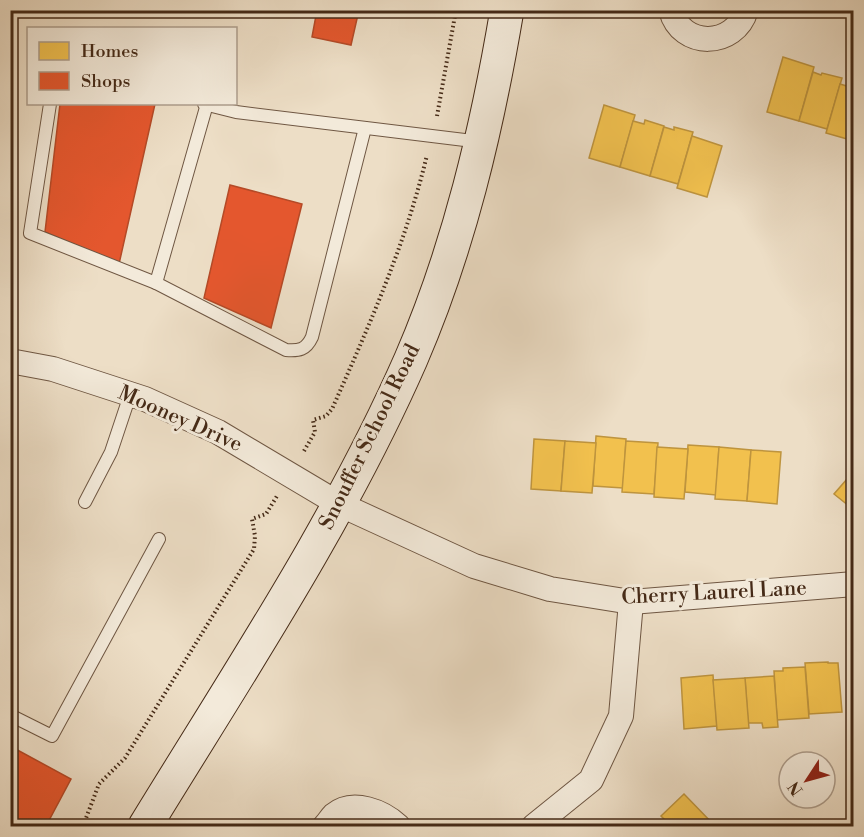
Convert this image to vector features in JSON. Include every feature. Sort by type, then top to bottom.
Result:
[{"type":"main road","name":"Snouffer School Road","points":[[145,826],[306,564],[380,426],[412,357],[437,293],[482,143],[507,10]]},
{"type":"street","points":[[671,10],[679,27],[689,35],[715,40],[727,36],[737,28],[746,10]]},
{"type":"street","name":"Mooney Drive","points":[[10,361],[53,369],[130,395],[218,432],[339,504]]},
{"type":"street","name":"Cherry Laurel Lane","points":[[339,504],[474,566],[550,589],[631,602],[854,584]]},
{"type":"street","points":[[534,826],[591,780],[621,717],[631,602]]},
{"type":"street","points":[[325,826],[335,814],[354,807],[373,810],[398,826]]},
{"type":"lane","points":[[50,105],[30,233],[156,283],[286,350],[298,351],[308,346],[312,337],[365,128]]},
{"type":"lane","points":[[156,283],[205,105]]},
{"type":"lane","points":[[209,105],[236,112],[482,143]]},
{"type":"lane","points":[[85,502],[111,452],[130,395]]},
{"type":"lane","points":[[10,715],[52,736],[159,539]]},
{"type":"path","points":[[315,432],[313,420],[326,416],[332,409],[373,318],[401,242],[432,136],[456,10]]},
{"type":"path","points":[[83,826],[99,784],[125,758],[254,549],[255,536],[252,519],[266,514]]},
{"type":"building: Homes","points":[[783,57],[814,67],[799,121],[767,112]]},
{"type":"building: Homes","points":[[813,72],[842,78],[827,129],[799,121]]},
{"type":"building: Homes","points":[[840,84],[850,87],[851,84],[854,85],[854,141],[826,133]]},
{"type":"building: Homes","points":[[604,105],[635,115],[620,167],[589,158]]},
{"type":"building: Homes","points":[[645,120],[664,126],[650,176],[620,167],[633,121],[644,124]]},
{"type":"building: Homes","points":[[664,127],[693,132],[678,184],[650,176]]},
{"type":"building: Homes","points":[[692,136],[722,146],[707,197],[677,188]]},
{"type":"building: Homes","points":[[596,436],[626,439],[623,488],[593,486]]},
{"type":"building: Homes","points":[[534,439],[565,441],[561,491],[531,489]]},
{"type":"building: Homes","points":[[565,441],[596,443],[592,493],[561,491]]},
{"type":"building: Homes","points":[[626,441],[658,443],[654,494],[622,492]]},
{"type":"building: Homes","points":[[688,445],[719,447],[716,495],[685,492]]},
{"type":"building: Homes","points":[[657,447],[688,449],[684,499],[654,497]]},
{"type":"building: Homes","points":[[719,447],[751,450],[747,501],[715,499]]},
{"type":"building: Homes","points":[[751,450],[781,452],[777,504],[747,501]]},
{"type":"building: Homes","points":[[854,471],[854,510],[834,494]]},
{"type":"building: Homes","points":[[805,663],[838,663],[842,712],[809,714]]},
{"type":"building: Homes","points":[[805,667],[809,718],[777,720],[774,671],[783,671],[783,668]]},
{"type":"building: Homes","points":[[713,675],[717,726],[684,729],[681,678]]},
{"type":"building: Homes","points":[[774,676],[778,727],[763,728],[762,723],[748,723],[745,678]]},
{"type":"building: Homes","points":[[745,678],[749,728],[717,730],[713,680]]},
{"type":"building: Homes","points":[[684,794],[715,826],[671,826],[661,816]]},
{"type":"building: Shops","points":[[317,10],[359,10],[351,45],[312,37]]},
{"type":"building: Shops","points":[[60,105],[155,105],[119,264],[45,232]]},
{"type":"building: Shops","points":[[230,185],[302,204],[271,328],[204,298]]},
{"type":"building: Shops","points":[[10,746],[71,779],[46,826],[10,826]]}]
